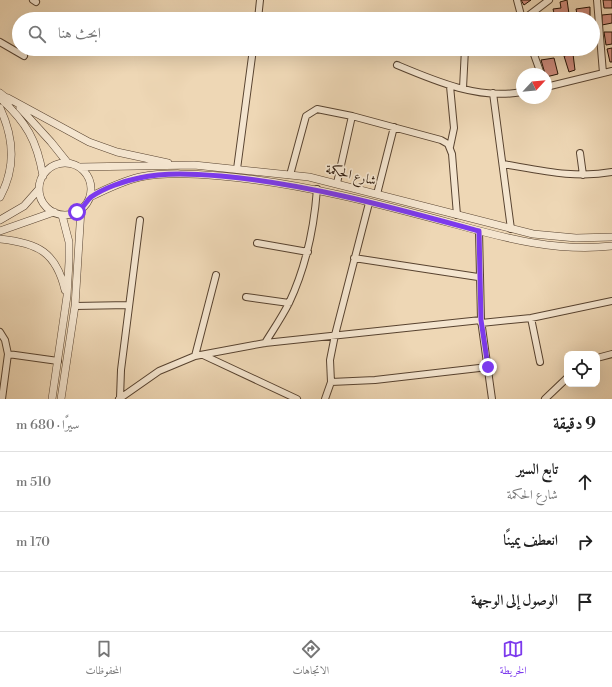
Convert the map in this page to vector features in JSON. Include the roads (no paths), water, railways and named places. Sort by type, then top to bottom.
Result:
[{"type":"street","points":[[259,12],[260,0]]},
{"type":"street","points":[[517,0],[521,12]]},
{"type":"street","points":[[533,12],[549,0]]},
{"type":"street","points":[[597,0],[598,12]]},
{"type":"street","points":[[600,36],[603,73]]},
{"type":"street","points":[[0,42],[12,49]]},
{"type":"street","points":[[237,169],[252,56]]},
{"type":"street","points":[[463,88],[465,56]]},
{"type":"street","points":[[535,56],[540,68]]},
{"type":"street","points":[[397,65],[450,86],[493,93],[516,92]]},
{"type":"street","points":[[552,86],[612,71]]},
{"type":"street","points":[[450,86],[454,128],[450,147],[452,154],[457,215]]},
{"type":"street","points":[[0,93],[32,134],[40,159],[43,176],[39,189],[24,206],[0,220]]},
{"type":"street","points":[[493,93],[497,133],[503,164],[511,229]]},
{"type":"street","points":[[4,98],[30,118],[67,162],[80,167],[89,178],[91,188],[90,198],[81,209],[73,214],[62,215],[54,212],[43,203],[39,189]]},
{"type":"street","points":[[4,98],[89,142],[117,152],[180,165]]},
{"type":"street","points":[[0,108],[7,127],[12,153],[9,175],[0,197]]},
{"type":"street","points":[[290,175],[306,116],[317,109],[352,116],[441,140],[450,147]]},
{"type":"street","points":[[337,183],[352,116]]},
{"type":"street","points":[[377,194],[394,127]]},
{"type":"street","points":[[580,153],[583,175]]},
{"type":"street","points":[[43,176],[53,166],[67,162]]},
{"type":"street","points":[[503,164],[549,172],[583,175],[596,175],[612,172]]},
{"type":"street","name":"شارع الحكمة","points":[[80,167],[180,165],[290,175],[337,183],[511,229],[556,237],[612,237]]},
{"type":"street","name":"شارع الحكمة","points":[[90,198],[134,179],[171,175],[208,175],[250,179],[317,190],[479,231],[538,244],[577,247],[612,246]]},
{"type":"street","points":[[266,343],[289,303],[308,252],[314,221],[317,190]]},
{"type":"street","points":[[325,399],[331,382],[330,360],[335,335],[369,203]]},
{"type":"street","points":[[62,399],[75,306],[81,209]]},
{"type":"street","points":[[0,231],[54,212]]},
{"type":"street","points":[[52,399],[67,296],[70,251],[62,215]]},
{"type":"street","points":[[120,399],[121,370],[140,220]]},
{"type":"street","points":[[479,231],[478,277],[481,322],[492,399]]},
{"type":"street","points":[[0,239],[31,244],[46,253],[60,270],[67,296]]},
{"type":"street","points":[[257,242],[308,252]]},
{"type":"street","points":[[354,258],[478,277]]},
{"type":"street","points":[[195,356],[216,275]]},
{"type":"street","points":[[246,297],[289,303]]},
{"type":"street","points":[[120,399],[159,371],[202,354],[266,343],[335,335],[531,318],[612,301]]},
{"type":"street","points":[[75,306],[129,305]]},
{"type":"street","points":[[531,318],[540,362]]},
{"type":"street","points":[[0,332],[5,340],[8,354],[2,399]]},
{"type":"street","points":[[8,354],[58,361]]},
{"type":"street","points":[[202,354],[297,399]]},
{"type":"street","points":[[600,357],[612,354]]},
{"type":"street","points":[[331,382],[375,380],[488,367]]},
{"type":"street","points":[[545,399],[564,381]]}]
